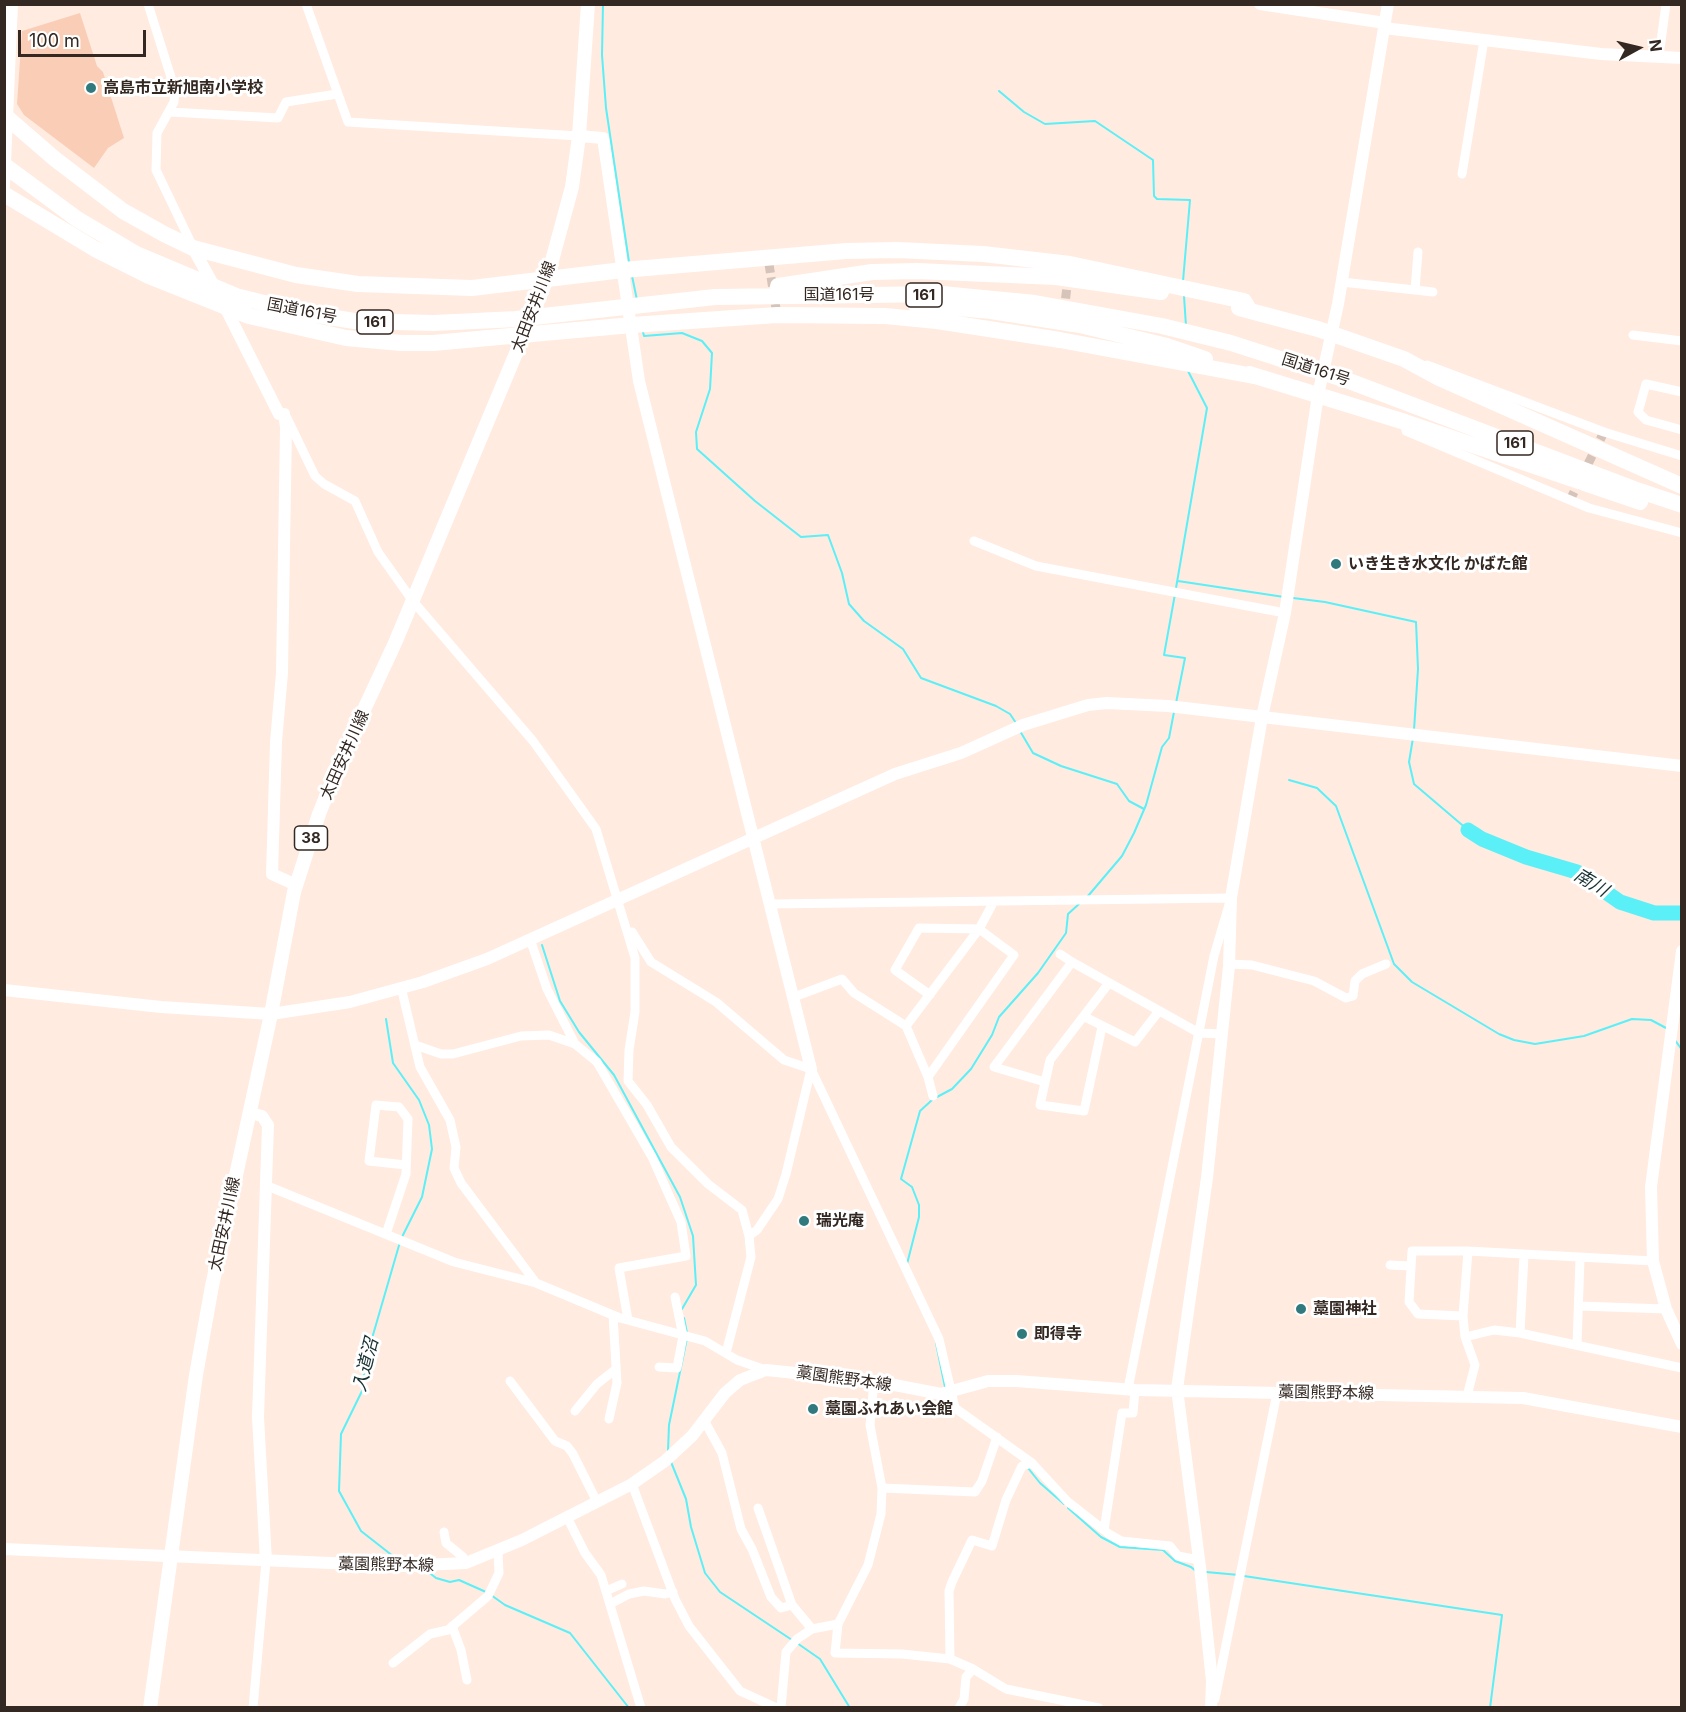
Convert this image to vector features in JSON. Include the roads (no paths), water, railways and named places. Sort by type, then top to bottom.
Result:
[{"type":"highway","points":[[6,116],[55,159],[123,211],[193,248],[267,269],[357,284],[472,288],[623,270],[769,261],[846,251],[897,250],[983,254],[1244,301],[1250,311],[1330,334],[1404,359],[1439,378],[1682,486]]},
{"type":"highway","name":"国道161号","points":[[4,165],[77,219],[136,254],[231,302],[354,321],[434,323],[516,319],[715,297],[942,294],[997,299],[1101,314],[1185,332],[1301,365],[1682,505]]},
{"type":"highway","points":[[4,194],[95,249],[149,276],[231,302],[313,333],[372,342],[433,343],[665,322],[787,315],[885,316],[1060,336],[1187,358]]},
{"type":"highway","points":[[715,297],[750,289],[872,272],[916,271],[1056,278],[1182,291]]},
{"type":"highway","points":[[845,296],[991,311],[1080,325],[1405,422],[1594,489],[1682,514]]},
{"type":"main road","name":"太田安井川線","points":[[150,1707],[196,1375],[212,1286],[271,1014],[296,885],[319,814],[547,279],[572,187],[579,136],[588,4]]},
{"type":"street","points":[[4,186],[8,29],[12,4]]},
{"type":"street","points":[[147,4],[175,90],[170,112],[157,133],[156,170],[193,248],[231,302],[279,414],[284,414]]},
{"type":"street","points":[[306,4],[348,122],[603,138],[639,381],[811,1069],[939,1339],[948,1393],[955,1408],[1027,1464],[1067,1501],[1121,1541],[1170,1546],[1184,1559],[1199,1560]]},
{"type":"street","points":[[1260,4],[1385,26],[1484,40],[1601,54],[1682,58]]},
{"type":"street","points":[[1104,1530],[1122,1413],[1132,1413],[1132,1389],[1199,1033],[1214,956],[1231,898],[1286,603],[1318,395],[1342,282],[1389,4]]},
{"type":"street","points":[[1659,56],[1666,4]]},
{"type":"street","points":[[1462,174],[1484,40]]},
{"type":"street","points":[[170,112],[278,118],[286,102],[337,94]]},
{"type":"street","points":[[1415,290],[1418,252]]},
{"type":"street","points":[[1342,282],[1433,292]]},
{"type":"street","points":[[1633,335],[1682,341]]},
{"type":"street","points":[[1404,359],[1435,367],[1604,432],[1682,456]]},
{"type":"street","points":[[1682,392],[1646,384],[1638,412],[1646,420],[1682,430]]},
{"type":"street","points":[[284,414],[315,476],[324,484],[355,501],[378,552],[412,600],[533,741],[596,829],[627,925],[635,958],[636,987],[627,1082],[616,1092]]},
{"type":"street","points":[[284,414],[286,500],[282,673],[276,742],[272,874],[296,885]]},
{"type":"street","points":[[1405,422],[1406,431],[1589,508],[1682,533]]},
{"type":"street","points":[[974,541],[1036,566],[1181,593],[1286,603]]},
{"type":"street","points":[[4,990],[160,1007],[271,1014],[350,1002],[487,959],[895,774],[961,753],[1023,725],[1067,711],[1107,703],[1175,707],[1682,766]]},
{"type":"street","points":[[770,904],[1231,898]]},
{"type":"street","points":[[1212,1707],[1212,1682],[1199,1560],[1178,1389],[1205,1189],[1222,1034],[1229,964],[1231,898]]},
{"type":"street","points":[[906,1026],[979,929],[994,901]]},
{"type":"street","points":[[627,925],[651,962],[716,1002],[784,1060],[811,1069]]},
{"type":"street","points":[[928,1077],[1014,955],[979,929],[920,928],[895,970],[930,995]]},
{"type":"street","points":[[530,939],[547,989],[575,1044]]},
{"type":"street","points":[[1682,951],[1651,1187],[1653,1261],[1666,1309],[1682,1344]]},
{"type":"street","points":[[1060,954],[1199,1033],[1222,1034]]},
{"type":"street","points":[[1045,1082],[994,1067],[1072,962]]},
{"type":"street","points":[[1229,964],[1252,965],[1314,981],[1346,998],[1353,996],[1355,981],[1362,974],[1386,964]]},
{"type":"street","points":[[794,997],[842,979],[854,993],[906,1026],[928,1077],[933,1096]]},
{"type":"street","points":[[1102,1027],[1084,1111],[1040,1106],[1050,1060],[1085,1017],[1109,982]]},
{"type":"street","points":[[401,987],[415,1045],[428,1085],[450,1120],[456,1147],[454,1168],[461,1183],[536,1283]]},
{"type":"street","points":[[1085,1017],[1135,1042],[1159,1011]]},
{"type":"street","points":[[415,1045],[441,1054],[453,1054],[521,1036],[549,1035],[575,1044],[597,1062],[652,1157],[681,1222],[686,1256],[619,1268],[628,1320]]},
{"type":"street","points":[[750,1236],[757,1230],[778,1199],[811,1069]]},
{"type":"street","points":[[627,1082],[647,1105],[671,1147],[708,1184],[742,1210],[750,1236],[751,1257],[726,1353]]},
{"type":"street","points":[[386,1234],[406,1165],[408,1119],[399,1107],[376,1105],[369,1161],[406,1165]]},
{"type":"street","points":[[250,1113],[262,1116],[268,1125],[258,1417],[266,1561],[253,1707]]},
{"type":"street","points":[[265,1185],[454,1262],[536,1283],[613,1315],[705,1341],[736,1360],[766,1370]]},
{"type":"street","points":[[1463,1316],[1418,1314],[1409,1302],[1412,1251],[1468,1251],[1580,1259],[1653,1261]]},
{"type":"street","points":[[1467,1396],[1475,1365],[1465,1337],[1463,1316],[1468,1251]]},
{"type":"street","points":[[1520,1333],[1524,1255]]},
{"type":"street","points":[[1576,1345],[1580,1259]]},
{"type":"street","points":[[1390,1265],[1410,1266]]},
{"type":"street","points":[[658,1367],[677,1368],[683,1336],[675,1297]]},
{"type":"street","points":[[1579,1306],[1666,1309]]},
{"type":"street","points":[[609,1419],[617,1383],[613,1315]]},
{"type":"street","points":[[1465,1337],[1494,1329],[1613,1352],[1624,1358],[1682,1368]]},
{"type":"street","points":[[575,1411],[597,1384],[616,1369]]},
{"type":"street","name":"藁園熊野本線","points":[[4,1549],[172,1558],[423,1566],[466,1563],[498,1551],[632,1484],[669,1457],[740,1380],[766,1370],[874,1381],[948,1393],[988,1381],[1132,1389],[1467,1396],[1547,1401],[1682,1427]]},
{"type":"street","points":[[510,1381],[555,1441],[567,1446],[573,1454],[597,1502]]},
{"type":"street","points":[[835,1653],[838,1624],[868,1565],[876,1540],[882,1488],[870,1425],[874,1381]]},
{"type":"street","points":[[1212,1707],[1277,1393]]},
{"type":"street","points":[[704,1420],[722,1453],[741,1529],[752,1549],[771,1597],[781,1608],[792,1605]]},
{"type":"street","points":[[882,1488],[975,1492],[982,1480],[995,1440]]},
{"type":"street","points":[[950,1659],[949,1591],[952,1582],[972,1540],[992,1546],[1006,1500],[1027,1464]]},
{"type":"street","points":[[632,1484],[673,1592],[689,1626],[740,1691],[779,1707],[786,1652],[794,1642],[812,1629],[838,1624]]},
{"type":"street","points":[[758,1508],[792,1605],[812,1629]]},
{"type":"street","points":[[567,1517],[585,1553],[601,1575],[641,1707]]},
{"type":"street","points":[[444,1532],[447,1546],[463,1557],[466,1563]]},
{"type":"street","points":[[752,1549],[769,1543]]},
{"type":"street","points":[[393,1663],[429,1634],[452,1626],[490,1594],[500,1573],[498,1551]]},
{"type":"street","points":[[606,1591],[622,1584]]},
{"type":"street","points":[[610,1604],[637,1593],[673,1592]]},
{"type":"street","points":[[452,1626],[461,1650],[467,1680]]},
{"type":"street","points":[[825,1657],[835,1653],[902,1654],[950,1659],[973,1669],[1006,1689],[1099,1707]]},
{"type":"street","points":[[959,1707],[964,1700],[966,1677],[973,1669]]},
{"type":"waterway","points":[[603,4],[602,55],[606,108],[629,262]]},
{"type":"waterway","points":[[999,91],[1024,112],[1045,124],[1095,121],[1153,160],[1154,196],[1157,199],[1190,200],[1183,281]]},
{"type":"waterway","points":[[632,276],[637,300]]},
{"type":"waterway","points":[[1184,296],[1186,326]]},
{"type":"waterway","points":[[643,332],[644,336],[682,333],[702,341],[712,353],[710,389],[696,432],[697,449],[755,501],[801,537],[828,535],[842,573],[849,604],[864,621],[903,649],[921,678],[996,706],[1010,714],[1016,723]]},
{"type":"waterway","points":[[1176,588],[1207,408],[1188,371]]},
{"type":"waterway","points":[[1178,581],[1284,597]]},
{"type":"waterway","points":[[1175,594],[1164,655],[1185,658],[1176,703]]},
{"type":"waterway","points":[[1293,598],[1325,602],[1416,622],[1418,669],[1414,730]]},
{"type":"waterway","points":[[1088,896],[1122,856],[1134,833],[1146,805],[1162,747],[1169,738],[1174,712]]},
{"type":"waterway","points":[[1020,731],[1033,753],[1061,766],[1117,784],[1129,801],[1144,809]]},
{"type":"waterway","points":[[1413,738],[1409,762],[1414,784],[1468,830]]},
{"type":"waterway","points":[[1289,780],[1317,788],[1336,806],[1394,964],[1412,982],[1499,1034],[1535,1044],[1584,1036],[1632,1019],[1651,1020],[1666,1028]]},
{"type":"waterway","name":"南川","points":[[1468,830],[1482,839],[1526,857],[1577,872],[1620,902],[1654,913],[1682,913]]},
{"type":"waterway","points":[[937,1097],[952,1089],[971,1069],[992,1035],[999,1017],[1038,973],[1066,933],[1068,914],[1079,904]]},
{"type":"waterway","points":[[542,945],[560,1001],[579,1032],[614,1075],[680,1197],[693,1236],[696,1285],[682,1309]]},
{"type":"waterway","name":"入道沼","points":[[386,1019],[393,1063],[419,1100],[429,1125],[432,1149],[422,1197],[402,1237]]},
{"type":"waterway","points":[[1675,1040],[1682,1050]]},
{"type":"waterway","points":[[907,1264],[919,1217],[919,1205],[912,1187],[901,1179],[920,1111],[932,1100]]},
{"type":"waterway","name":"入道沼","points":[[400,1242],[366,1359],[362,1391],[341,1434],[339,1491],[361,1531],[398,1560],[413,1559]]},
{"type":"waterway","points":[[684,1318],[687,1333]]},
{"type":"waterway","points":[[668,1451],[669,1425],[687,1338]]},
{"type":"waterway","points":[[936,1343],[945,1387]]},
{"type":"waterway","points":[[671,1462],[686,1499],[691,1527],[705,1573],[720,1592],[792,1640]]},
{"type":"waterway","points":[[1028,1468],[1040,1483],[1064,1504]]},
{"type":"waterway","points":[[1068,1508],[1101,1537],[1120,1547],[1163,1550],[1175,1561],[1197,1572]]},
{"type":"waterway","name":"入道沼","points":[[426,1570],[436,1578],[450,1582],[459,1580],[486,1592]]},
{"type":"waterway","points":[[1206,1572],[1239,1575]]},
{"type":"waterway","points":[[1244,1576],[1502,1615],[1490,1708]]},
{"type":"waterway","name":"入道沼","points":[[491,1595],[505,1605],[570,1633],[629,1708]]},
{"type":"waterway","points":[[797,1643],[820,1659],[850,1708]]},
{"type":"tunnel","points":[[769,264],[777,315]]},
{"type":"tunnel","points":[[1064,312],[1068,278]]},
{"type":"tunnel","points":[[1570,500],[1604,432]]},
{"type":"place","name":"高島市立新旭南小学校","points":[[91,88]]},
{"type":"place","name":"いき生き水文化 かばた館","points":[[1336,564]]},
{"type":"place","name":"瑞光庵","points":[[804,1221]]},
{"type":"place","name":"藁園神社","points":[[1301,1309]]},
{"type":"place","name":"即得寺","points":[[1022,1334]]},
{"type":"place","name":"藁園ふれあい会館","points":[[813,1409]]}]
